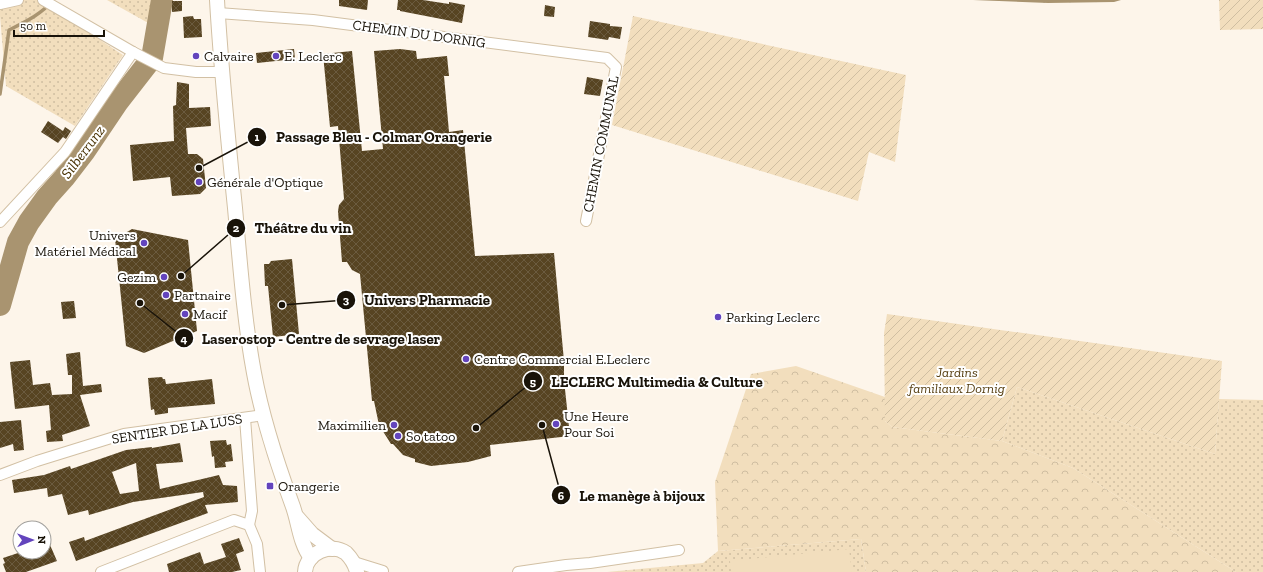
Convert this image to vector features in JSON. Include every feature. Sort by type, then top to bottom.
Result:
[{"type":"main road","points":[[217,6],[246,321],[254,374],[264,415],[307,552],[306,568]]},
{"type":"main road","points":[[296,516],[312,534],[332,548],[345,552],[355,567]]},
{"type":"main road","points":[[306,568],[321,551],[332,548]]},
{"type":"street","points":[[0,4],[18,0]]},
{"type":"street","points":[[48,3],[164,68],[196,72],[223,72]]},
{"type":"street","name":"CHEMIN DU DORNIG","points":[[217,6],[607,58],[616,67]]},
{"type":"street","points":[[0,222],[65,152],[137,54]]},
{"type":"street","name":"CHEMIN COMMUNAL","points":[[586,221],[616,67]]},
{"type":"street","name":"SENTIER DE LA LUSS","points":[[0,475],[37,461],[124,434],[264,415]]},
{"type":"street","points":[[244,418],[252,511],[249,524],[256,544],[260,572]]},
{"type":"street","points":[[100,572],[234,520],[249,524]]},
{"type":"street","points":[[518,572],[679,550]]},
{"type":"street","points":[[355,567],[383,571],[381,572]]},
{"type":"green space","points":[[39,0],[123,55],[75,126],[6,86],[0,1]]},
{"type":"green space","points":[[107,0],[156,0],[150,24]]},
{"type":"green space","points":[[1219,0],[1263,0],[1263,29],[1220,30]]},
{"type":"green space","points":[[633,16],[906,75],[895,162],[869,152],[858,201],[612,125]]},
{"type":"green space","name":"Jardins familiaux Dornig","points":[[887,314],[1222,361],[1215,454],[1017,387],[1002,441],[892,427],[885,421],[884,333]]},
{"type":"green space","points":[[796,366],[885,397],[885,421],[892,427],[1002,441],[1073,468],[1236,572],[866,572],[861,539],[718,551],[715,482],[751,374]]},
{"type":"green space","points":[[1017,387],[1215,454],[1219,399],[1263,400],[1263,572],[1236,572],[1073,468],[1002,441]]},
{"type":"green space","points":[[861,539],[866,572],[607,572],[703,563],[718,551]]},
{"type":"green space","points":[[849,549],[852,572],[731,572],[730,561]]},
{"type":"water","points":[[973,0],[1121,0],[1114,2],[1048,3]]},
{"type":"building","points":[[339,0],[368,0],[367,10],[339,6]]},
{"type":"building","points":[[398,0],[423,0],[465,5],[462,23],[397,10]]},
{"type":"building","points":[[172,1],[182,1],[182,11],[172,12]]},
{"type":"building","points":[[545,5],[555,7],[554,17],[544,16]]},
{"type":"building","points":[[193,16],[194,19],[201,19],[202,37],[184,38],[183,17]]},
{"type":"building","points":[[590,21],[610,24],[610,26],[622,27],[620,39],[609,37],[608,40],[588,37]]},
{"type":"building","name":"E. Leclerc","points":[[294,49],[295,59],[257,63],[256,53]]},
{"type":"building","points":[[400,49],[416,51],[417,59],[447,56],[449,76],[444,76],[449,132],[463,130],[475,256],[554,253],[570,436],[490,445],[491,456],[468,462],[431,466],[415,462],[415,459],[403,455],[393,444],[391,444],[379,425],[374,401],[372,401],[360,274],[352,270],[347,262],[342,262],[338,211],[339,205],[344,199],[338,126],[330,127],[323,54],[352,51],[362,151],[383,149],[374,51]]},
{"type":"building","points":[[587,77],[603,80],[600,96],[584,94]]},
{"type":"building","points":[[177,82],[189,84],[189,108],[210,107],[211,126],[186,128],[188,154],[197,154],[203,159],[206,188],[200,194],[172,196],[170,177],[133,181],[130,145],[174,141],[173,106],[176,105]]},
{"type":"building","points":[[48,121],[63,131],[65,127],[71,131],[66,139],[63,137],[58,143],[41,132]]},
{"type":"building","points":[[132,229],[188,240],[197,331],[144,353],[126,346],[115,239]]},
{"type":"building","points":[[292,259],[299,334],[273,337],[268,286],[265,286],[264,264],[269,264],[271,261]]},
{"type":"building","points":[[74,301],[76,318],[63,319],[61,302]]},
{"type":"building","points":[[80,352],[83,386],[101,384],[102,392],[80,395],[90,426],[62,435],[63,441],[47,442],[46,431],[51,430],[49,405],[15,409],[10,362],[30,360],[33,385],[50,383],[52,395],[72,394],[72,375],[68,375],[66,354]]},
{"type":"building","points":[[162,377],[165,379],[166,384],[212,379],[215,404],[168,408],[168,413],[155,415],[154,409],[151,410],[148,378]]},
{"type":"building","points":[[21,420],[24,450],[14,451],[13,444],[0,448],[0,422]]},
{"type":"building","points":[[226,440],[227,445],[231,444],[233,461],[225,462],[226,467],[215,468],[214,456],[212,457],[210,441]]},
{"type":"building","points":[[180,443],[183,462],[156,464],[160,489],[219,475],[223,485],[237,486],[238,502],[205,505],[208,513],[76,561],[69,542],[84,537],[85,541],[204,497],[203,492],[133,502],[89,515],[88,510],[68,515],[62,494],[48,497],[47,488],[14,493],[12,480],[44,475],[70,466],[71,469],[126,450],[152,448]],"holes":[[[136,463],[139,491],[120,494],[112,472]]]},
{"type":"building","points":[[239,538],[244,551],[236,554],[241,570],[232,572],[169,572],[167,564],[200,552],[204,564],[226,557],[221,544]]},
{"type":"building","points":[[52,549],[57,561],[26,572],[6,572],[3,564],[5,563],[3,558],[12,555],[12,560],[52,560]]},
{"type":"waterway","points":[[0,94],[9,30],[38,14],[53,0]]},
{"type":"waterway","name":"Silberrunz","points":[[0,305],[18,242],[29,222],[47,197],[84,152],[117,103],[152,58],[162,0]]},
{"type":"place","name":"Calvaire","points":[[196,56]]},
{"type":"place","name":"E. Leclerc","points":[[276,56]]},
{"type":"place","name":"Passage Bleu - Colmar Orangerie","points":[[199,168]]},
{"type":"place","name":"Générale d'Optique","points":[[199,182]]},
{"type":"place","name":"Univers Matériel Médical","points":[[144,243]]},
{"type":"place","name":"Théâtre du vin","points":[[181,276]]},
{"type":"place","name":"Gezim","points":[[164,277]]},
{"type":"place","name":"Partnaire","points":[[166,295]]},
{"type":"place","name":"Laserostop - Centre de sevrage laser","points":[[140,303]]},
{"type":"place","name":"Univers Pharmacie","points":[[282,305]]},
{"type":"place","name":"Macif","points":[[185,314]]},
{"type":"place","name":"Parking Leclerc","points":[[718,317]]},
{"type":"place","name":"Centre Commercial E.Leclerc","points":[[466,359]]},
{"type":"place","name":"Une Heure Pour Soi","points":[[556,424]]},
{"type":"place","name":"Maximilien","points":[[394,425]]},
{"type":"place","name":"Le manège à bijoux","points":[[542,425]]},
{"type":"place","name":"LECLERC Multimedia & Culture","points":[[476,428]]},
{"type":"place","name":"So tatoo","points":[[398,436]]},
{"type":"place","name":"Orangerie","points":[[270,486]]}]
